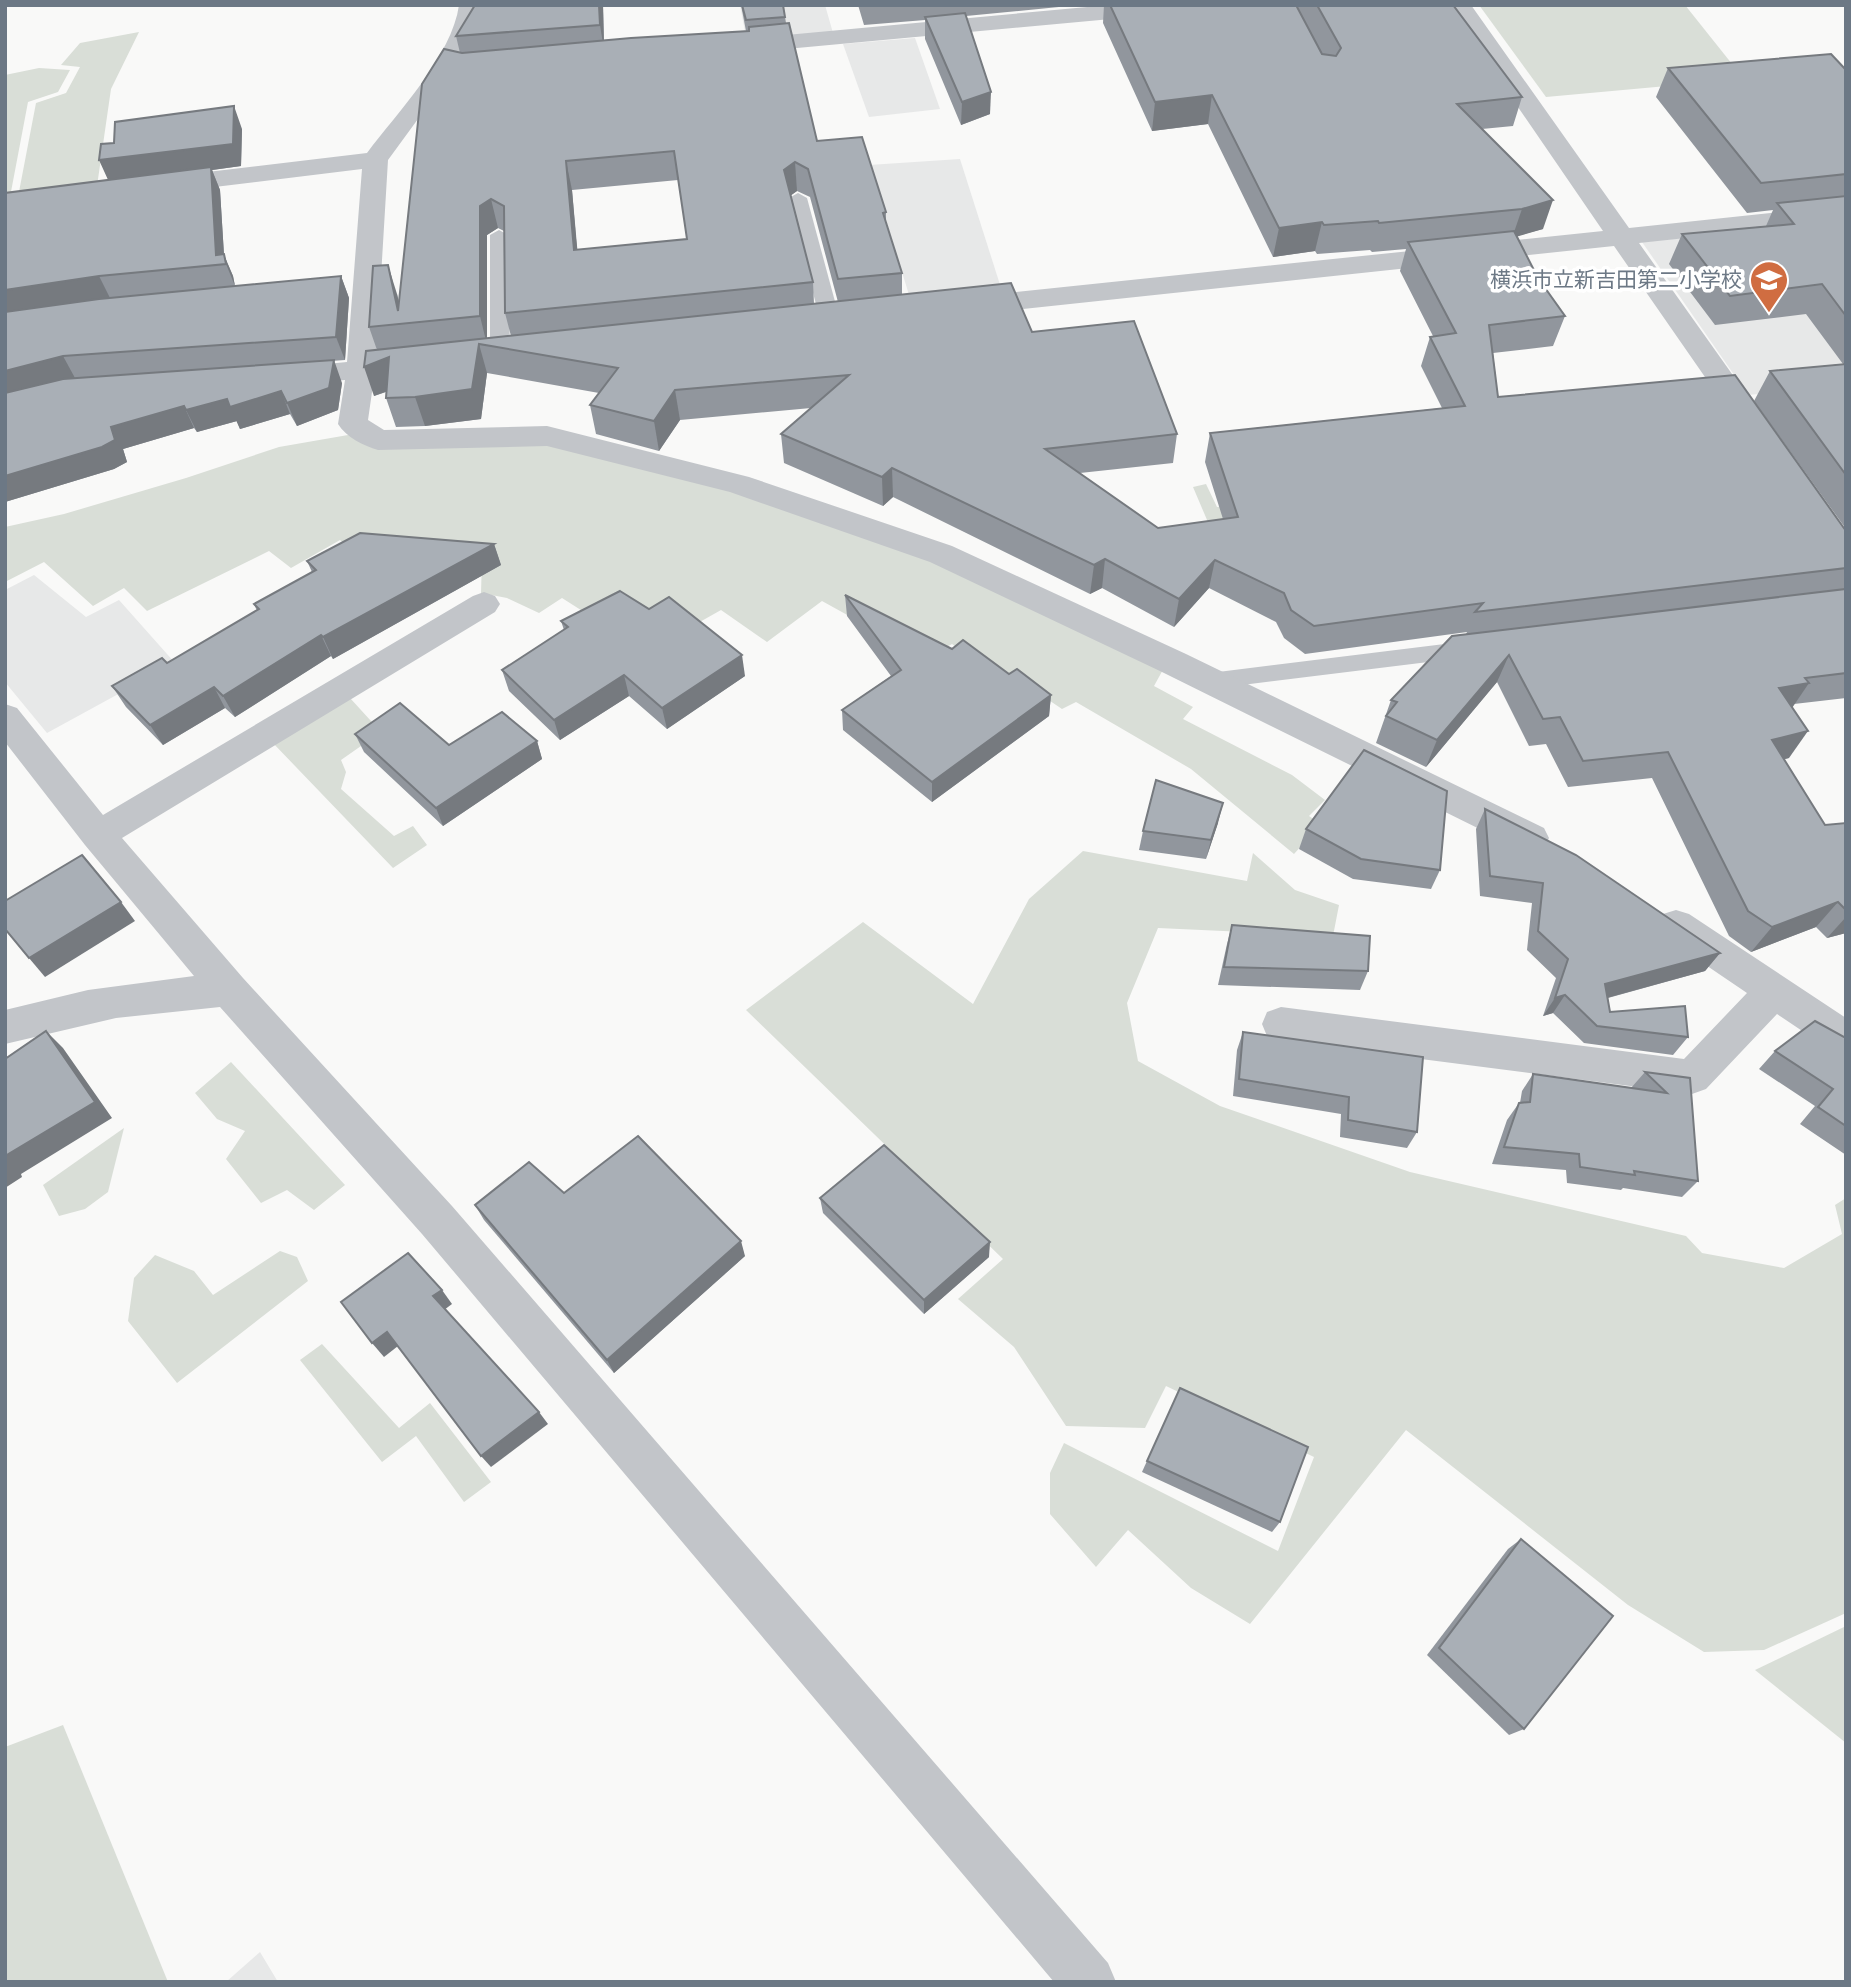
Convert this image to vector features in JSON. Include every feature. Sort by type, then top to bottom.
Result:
[{"type":"street","points":[[471,5],[469,19],[444,67],[375,160],[352,285],[361,370],[353,424],[378,440],[547,436],[738,484],[941,554],[1555,849]]},
{"type":"street","points":[[718,49],[1187,5]]},
{"type":"street","points":[[1459,5],[1761,436]]},
{"type":"street","points":[[444,67],[469,72]]},
{"type":"street","points":[[146,187],[375,160]]},
{"type":"street","points":[[938,309],[1846,213]]},
{"type":"street","points":[[802,323],[857,317]]},
{"type":"street","points":[[487,357],[527,352]]},
{"type":"street","points":[[254,379],[411,365]]},
{"type":"street","points":[[99,835],[484,604]]},
{"type":"street","points":[[5,717],[99,835],[229,990],[446,1230],[1089,1982]]},
{"type":"street","points":[[1650,907],[1846,1039]]},
{"type":"street","points":[[5,1027],[58,1011],[162,994],[229,990]]},
{"type":"street","points":[[1281,1024],[1692,1077],[1774,990]]},
{"type":"lane","points":[[798,198],[830,320]]},
{"type":"lane","points":[[487,357],[499,235]]},
{"type":"lane","points":[[1210,681],[1487,647]]},
{"type":"shaded area","points":[[740,5],[825,5],[833,33],[747,42]]},
{"type":"shaded area","points":[[1479,5],[1685,5],[1744,79],[1546,97]]},
{"type":"shaded area","points":[[139,32],[111,89],[97,186],[18,197],[36,103],[66,93],[80,67],[61,65],[80,43]]},
{"type":"shaded area","points":[[915,38],[940,109],[869,117],[843,44]]},
{"type":"shaded area","points":[[39,68],[70,70],[58,92],[28,102],[10,197],[5,199],[5,75]]},
{"type":"shaded area","points":[[960,159],[1002,291],[910,298],[869,165]]},
{"type":"shaded area","name":"横浜市立新吉田第二小学校","points":[[1846,221],[1846,386],[1748,395],[1642,242]]},
{"type":"shaded area","points":[[348,435],[544,443],[736,492],[953,567],[1165,666],[1154,686],[1193,707],[1183,719],[1292,775],[1325,800],[1309,816],[1321,824],[1294,854],[1191,769],[1076,702],[1062,709],[1019,680],[1007,685],[952,644],[936,653],[878,632],[822,601],[767,642],[721,610],[698,623],[595,619],[562,598],[539,613],[507,598],[481,593],[482,558],[355,553],[340,540],[291,568],[269,551],[147,611],[124,588],[93,606],[44,562],[5,582],[5,527],[64,514],[279,447]]},
{"type":"shaded area","points":[[1206,484],[1217,507],[1245,504],[1216,541],[1193,487]]},
{"type":"shaded area","points":[[34,575],[86,617],[119,600],[175,663],[47,733],[5,682],[5,590]]},
{"type":"shaded area","points":[[350,698],[381,732],[341,760],[346,772],[341,789],[394,836],[413,826],[427,845],[393,868],[272,742]]},
{"type":"shaded area","points":[[1083,851],[1247,881],[1253,853],[1295,890],[1339,905],[1333,936],[1158,928],[1127,1003],[1138,1061],[1220,1106],[1410,1172],[1686,1236],[1702,1253],[1784,1268],[1842,1234],[1835,1205],[1846,1198],[1846,1613],[1764,1650],[1704,1652],[1628,1605],[1406,1430],[1250,1624],[1191,1588],[1128,1530],[1096,1567],[1050,1514],[1050,1473],[1064,1443],[1278,1551],[1314,1457],[1166,1386],[1145,1428],[1066,1426],[1014,1347],[958,1299],[1003,1259],[746,1010],[863,922],[973,1004],[1029,899]]},
{"type":"shaded area","points":[[231,1062],[345,1185],[314,1210],[287,1190],[261,1203],[226,1159],[245,1131],[217,1119],[195,1093]]},
{"type":"shaded area","points":[[124,1128],[108,1192],[85,1209],[59,1216],[43,1185]]},
{"type":"shaded area","points":[[280,1251],[297,1257],[308,1281],[177,1383],[128,1321],[134,1278],[155,1255],[194,1271],[213,1295]]},
{"type":"shaded area","points":[[322,1344],[399,1428],[430,1403],[491,1482],[464,1502],[416,1436],[382,1462],[300,1360]]},
{"type":"shaded area","points":[[1846,1626],[1846,1743],[1755,1670]]},
{"type":"shaded area","points":[[63,1725],[168,1982],[5,1982],[5,1747]]},
{"type":"shaded area","points":[[260,1952],[278,1982],[226,1982]]},
{"type":"building","points":[[475,5],[599,5],[600,25],[456,36]]},
{"type":"building","points":[[742,5],[783,5],[785,17],[746,20]]},
{"type":"building","points":[[1110,5],[1296,5],[1322,54],[1336,56],[1341,48],[1317,5],[1453,5],[1522,97],[1457,104],[1553,200],[1522,209],[1379,223],[1324,225],[1322,222],[1279,228],[1212,95],[1155,102]]},
{"type":"building","points":[[965,13],[991,92],[962,102],[925,17]]},
{"type":"building","points":[[789,23],[817,141],[862,137],[902,273],[838,279],[808,169],[795,162],[784,170],[813,282],[505,313],[504,206],[491,199],[480,206],[480,316],[369,327],[373,266],[388,265],[398,311],[422,84],[444,49],[462,53],[749,31],[749,27]],"holes":[[[674,151],[687,239],[574,250],[566,161]]]},
{"type":"building","points":[[1831,54],[1846,70],[1846,174],[1761,183],[1668,68]]},
{"type":"building","points":[[234,106],[233,144],[99,160],[101,144],[114,143],[115,122]]},
{"type":"building","points":[[211,167],[216,255],[224,254],[226,264],[99,276],[5,290],[5,193]]},
{"type":"building","points":[[1846,196],[1846,316],[1822,284],[1730,296],[1682,234],[1794,224],[1777,203]]},
{"type":"building","points":[[1514,231],[1538,278],[1565,316],[1489,325],[1498,397],[1735,375],[1846,531],[1846,568],[1475,612],[1483,603],[1314,626],[1291,610],[1284,593],[1215,560],[1179,599],[1105,559],[1094,565],[892,468],[882,477],[781,434],[849,375],[675,390],[654,421],[590,405],[618,368],[479,344],[472,389],[386,398],[389,357],[364,367],[366,351],[1011,283],[1032,332],[1134,321],[1177,434],[1045,449],[1158,528],[1238,517],[1210,433],[1465,406],[1430,337],[1456,333],[1408,242]]},
{"type":"building","points":[[341,276],[336,337],[63,356],[5,371],[5,312],[99,299]]},
{"type":"building","points":[[334,360],[329,388],[287,403],[281,391],[230,407],[227,399],[186,410],[184,406],[111,427],[115,440],[102,447],[5,476],[5,393],[63,379]]},
{"type":"building","points":[[1846,364],[1846,475],[1770,371]]},
{"type":"building","points":[[360,533],[494,544],[323,637],[321,635],[223,696],[214,687],[150,725],[112,686],[162,658],[167,663],[259,609],[254,604],[316,570],[307,561]]},
{"type":"building","points":[[1846,589],[1846,673],[1805,678],[1809,683],[1779,688],[1808,731],[1772,740],[1825,825],[1846,823],[1846,910],[1838,902],[1772,927],[1748,911],[1668,752],[1583,761],[1560,717],[1543,719],[1509,655],[1437,740],[1386,716],[1397,702],[1391,700],[1452,636]]},
{"type":"building","points":[[620,591],[649,609],[669,597],[742,655],[662,708],[624,675],[554,720],[502,670],[568,627],[561,621]]},
{"type":"building","points":[[845,595],[952,649],[963,640],[1009,674],[1017,669],[1051,695],[932,782],[842,710],[901,670]]},
{"type":"building","points":[[400,703],[449,745],[502,712],[537,741],[436,808],[355,734]]},
{"type":"building","points":[[1364,750],[1447,791],[1440,870],[1361,859],[1306,829]]},
{"type":"building","points":[[1156,780],[1223,803],[1211,840],[1143,831]]},
{"type":"building","points":[[1485,809],[1576,855],[1720,953],[1605,984],[1610,1012],[1685,1006],[1688,1037],[1597,1026],[1565,995],[1555,998],[1568,959],[1538,931],[1543,883],[1490,876]]},
{"type":"building","points":[[82,855],[121,902],[29,958],[5,929],[5,901]]},
{"type":"building","points":[[1232,925],[1370,936],[1368,971],[1224,967]]},
{"type":"building","points":[[1815,1021],[1846,1038],[1846,1126],[1818,1107],[1833,1089],[1775,1051]]},
{"type":"building","points":[[46,1031],[95,1102],[5,1156],[5,1059]]},
{"type":"building","points":[[1243,1032],[1423,1057],[1417,1132],[1348,1120],[1349,1097],[1239,1079]]},
{"type":"building","points":[[1645,1072],[1690,1078],[1698,1181],[1634,1171],[1635,1175],[1580,1167],[1579,1154],[1504,1147],[1519,1103],[1530,1102],[1533,1074],[1667,1093]]},
{"type":"building","points":[[638,1136],[741,1241],[607,1360],[475,1205],[529,1162],[564,1193]]},
{"type":"building","points":[[884,1145],[990,1242],[924,1300],[820,1198]]},
{"type":"building","points":[[408,1253],[442,1290],[433,1296],[539,1412],[481,1456],[387,1332],[372,1343],[341,1302]]},
{"type":"building","points":[[1180,1388],[1308,1447],[1280,1522],[1147,1461]]},
{"type":"building","points":[[1521,1539],[1613,1616],[1524,1729],[1439,1648]]},
{"type":"place","name":"横浜市立新吉田第二小学校","points":[[1769,314]]}]
